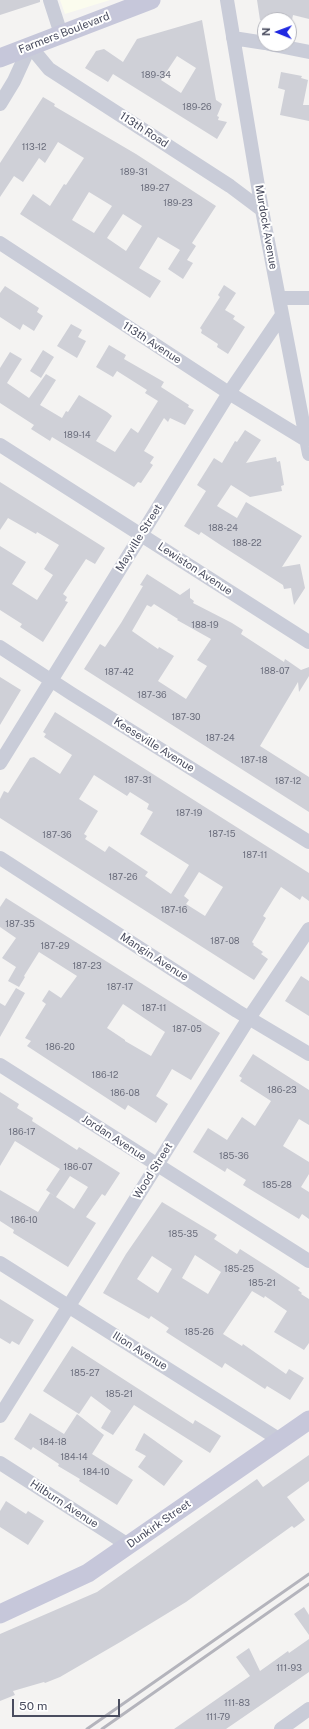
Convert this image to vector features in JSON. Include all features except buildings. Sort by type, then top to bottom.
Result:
[{"type":"main road","name":"Farmers Boulevard","points":[[0,58],[151,0]]},
{"type":"main road","name":"Dunkirk Street","points":[[0,1614],[88,1573],[309,1420]]},
{"type":"street","points":[[50,0],[61,34]]},
{"type":"street","name":"Murdock Avenue","points":[[226,0],[234,38],[262,210],[308,447]]},
{"type":"street","points":[[234,38],[257,42]]},
{"type":"street","points":[[0,104],[14,81],[30,46]]},
{"type":"street","name":"113th Road","points":[[30,46],[49,69],[230,186],[262,210]]},
{"type":"street","points":[[297,50],[309,52]]},
{"type":"street","name":"113th Avenue","points":[[0,243],[229,393],[308,447]]},
{"type":"street","points":[[279,298],[309,298]]},
{"type":"street","name":"Mayville Street","points":[[0,763],[229,393],[282,315]]},
{"type":"street","name":"Lewiston Avenue","points":[[0,445],[142,534],[309,642]]},
{"type":"street","name":"Keeseville Avenue","points":[[0,646],[52,681],[309,842]]},
{"type":"street","name":"Mangin Avenue","points":[[0,858],[249,1018],[309,1054]]},
{"type":"street","name":"Wood Street","points":[[0,1416],[249,1018],[309,929]]},
{"type":"street","name":"Jordan Avenue","points":[[0,1065],[309,1261]]},
{"type":"street","name":"Ilion Avenue","points":[[0,1263],[280,1440]]},
{"type":"street","name":"Hilburn Avenue","points":[[0,1463],[128,1545]]},
{"type":"street","points":[[281,1729],[309,1709]]},
{"type":"shaded area","points":[[60,0],[110,0],[65,14]]},
{"type":"railway","points":[[87,1729],[309,1574]]},
{"type":"railway","points":[[102,1729],[309,1584]]}]
